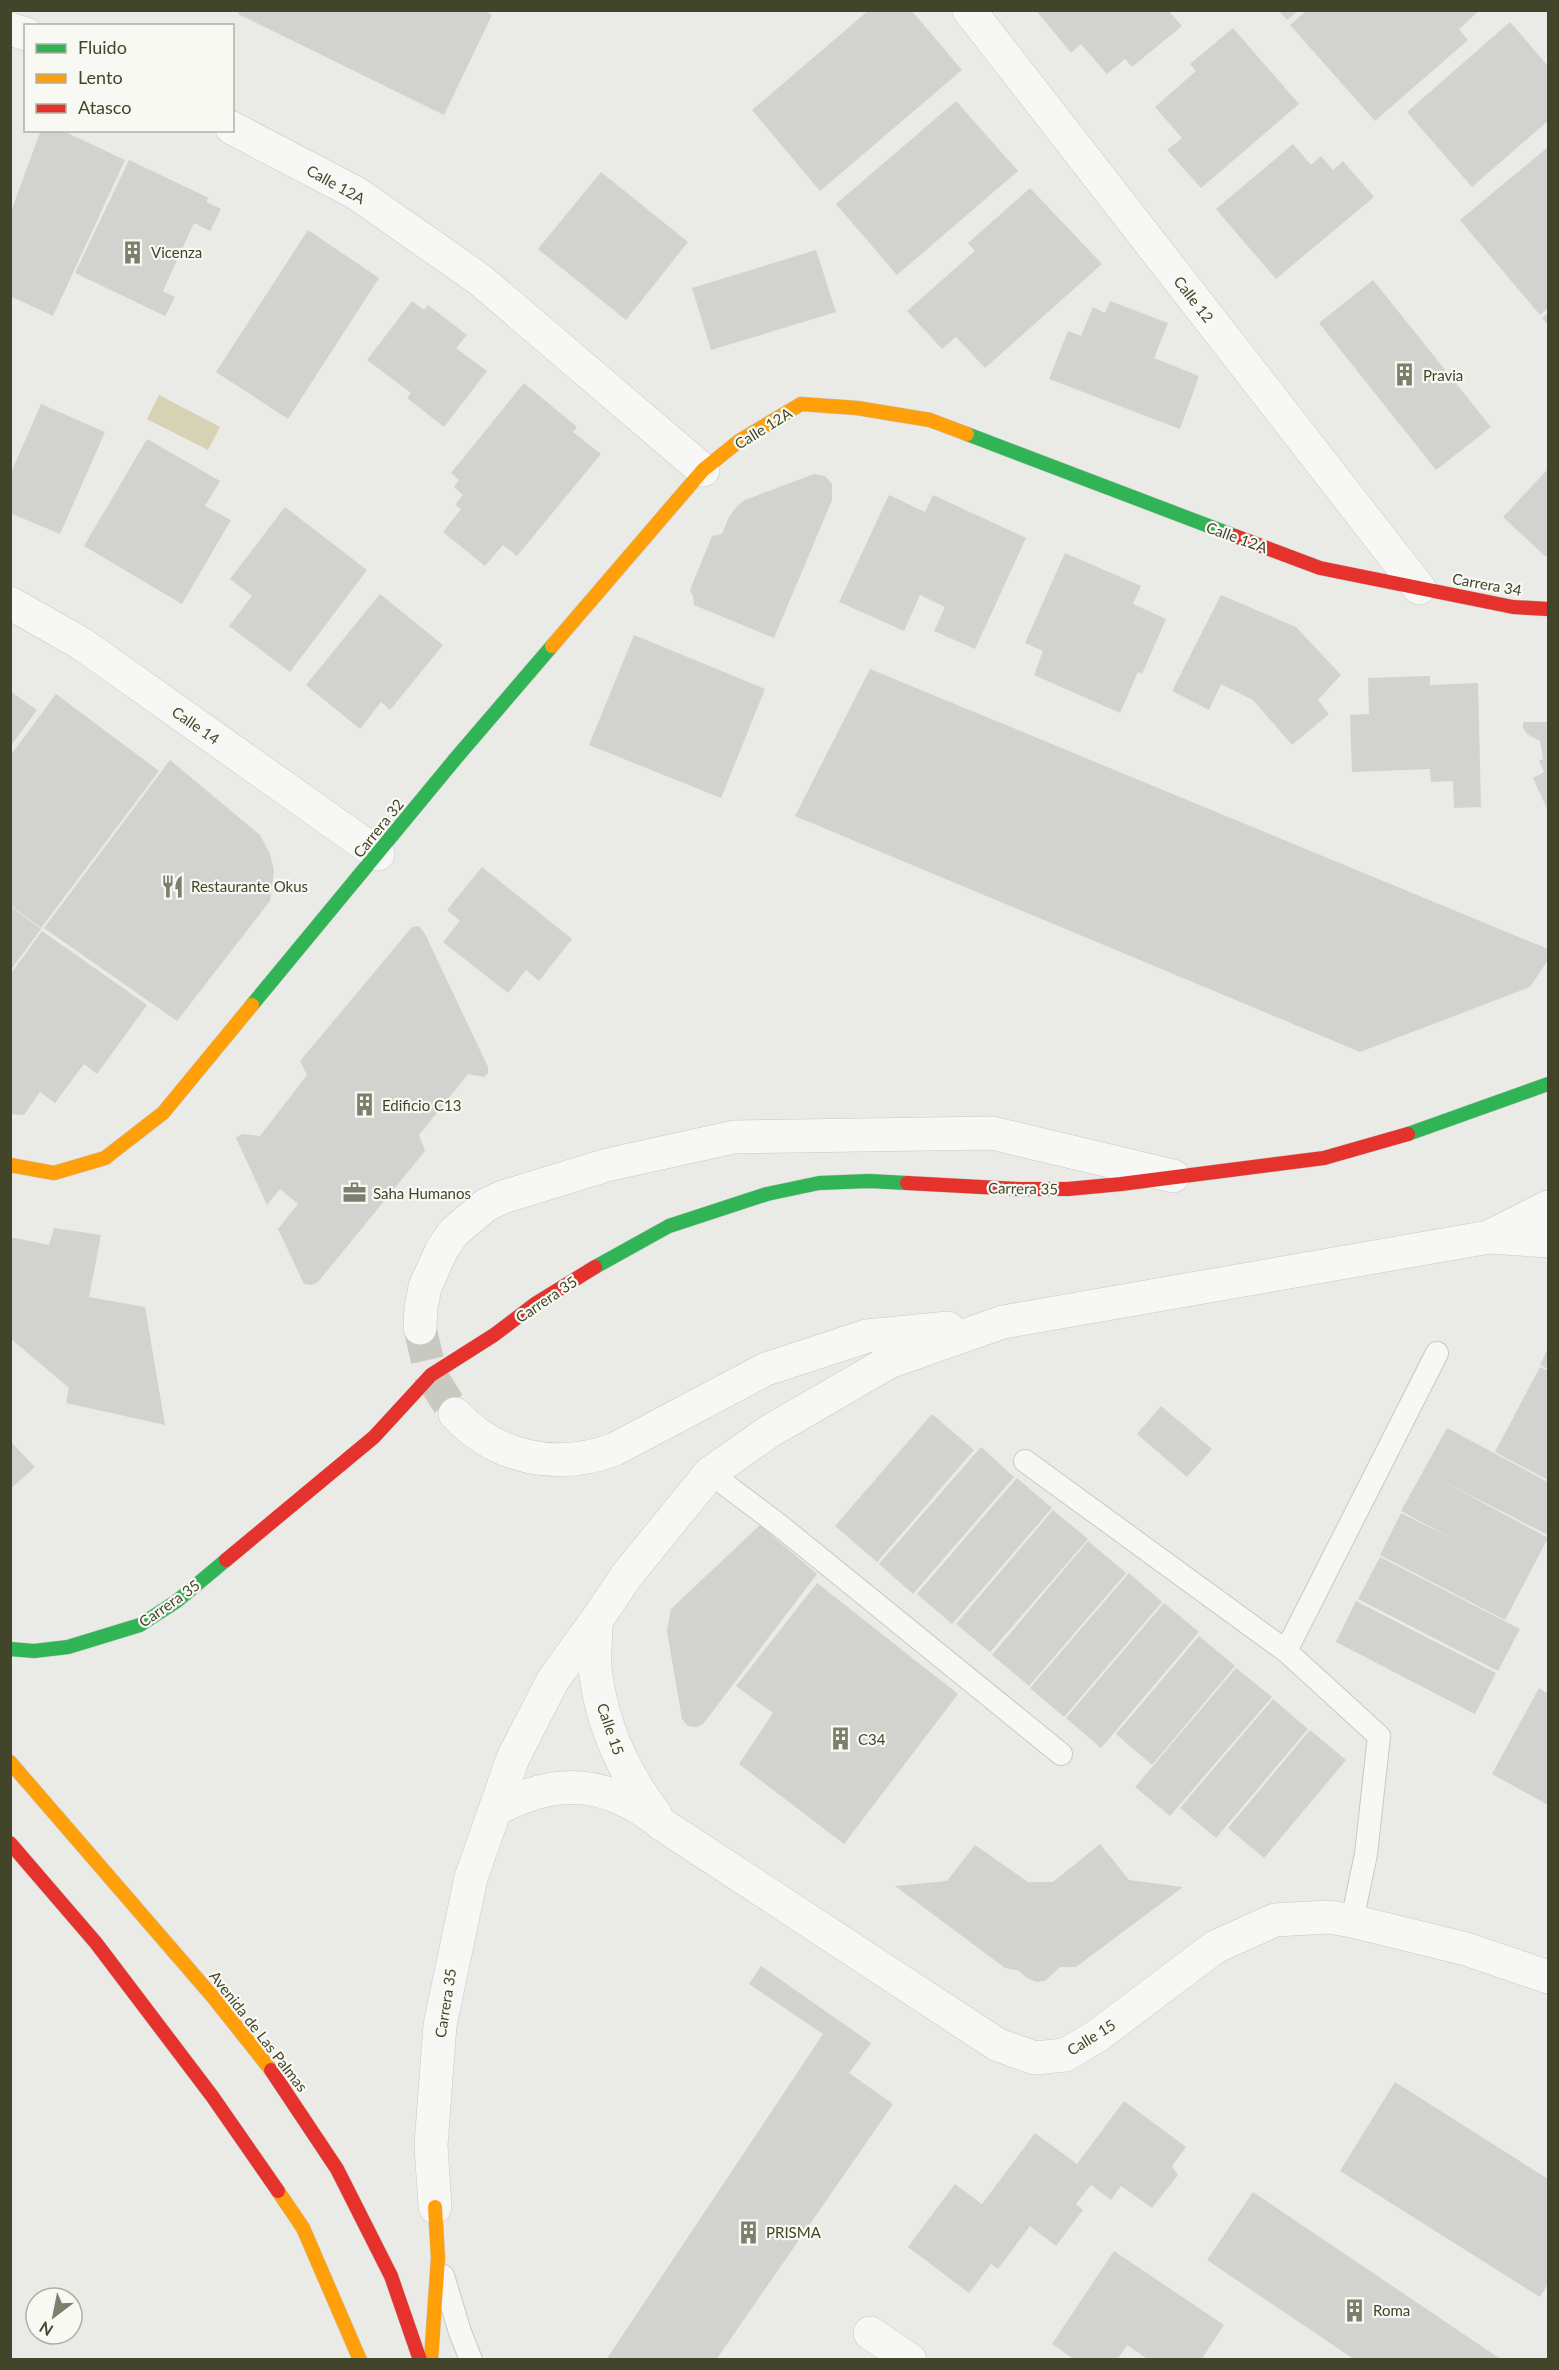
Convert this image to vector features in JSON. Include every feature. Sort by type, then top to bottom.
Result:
[{"type":"street","name":"Calle 12","points":[[969,10],[1419,588]]},
{"type":"street","name":"Calle 12A","points":[[234,129],[356,193],[479,279],[703,470],[739,441],[801,404],[856,408],[930,420],[1320,568],[1419,588]]},
{"type":"street","name":"Carrera 32","points":[[10,1165],[54,1173],[105,1158],[164,1113],[456,758],[703,470]]},
{"type":"street","name":"Carrera 34","points":[[1419,588],[1513,607],[1548,609]]},
{"type":"street","name":"Calle 14","points":[[10,603],[82,644],[378,854]]},
{"type":"street","name":"Carrera 35","points":[[10,1649],[34,1650],[68,1647],[140,1625],[177,1601],[374,1437],[431,1375],[494,1335],[535,1304],[621,1251],[669,1226],[767,1194],[819,1184],[869,1181],[1018,1189],[1068,1189],[1324,1158],[1422,1130],[1548,1084]]},
{"type":"street","name":"Carrera 35","points":[[420,1328],[425,1287],[437,1258],[454,1232],[486,1205],[503,1197],[607,1165],[735,1137],[992,1133],[1173,1176]]},
{"type":"street","name":"Carrera 35","points":[[455,1414],[481,1437],[503,1449],[527,1457],[551,1460],[584,1458],[615,1449],[766,1369],[867,1336],[1003,1322],[1489,1237],[1548,1207]]},
{"type":"street","points":[[1489,1237],[1548,1241]]},
{"type":"street","name":"Carrera 35","points":[[431,2360],[438,2258],[431,2145],[440,2025],[471,1878],[513,1758],[553,1680],[627,1575],[710,1473],[770,1431],[889,1362],[1003,1322]]},
{"type":"street","name":"Calle 15","points":[[596,1621],[595,1666],[602,1710],[616,1751],[637,1790],[663,1825]]},
{"type":"street","name":"Avenida de Las Palmas","points":[[10,1762],[213,1997],[280,2081],[337,2169],[392,2276],[420,2360]]},
{"type":"street","name":"Calle 15","points":[[495,1810],[519,1797],[546,1789],[571,1787],[597,1790],[621,1797],[644,1809],[663,1825],[998,2045],[1035,2058],[1065,2055],[1097,2036],[1215,1947],[1275,1920],[1329,1917],[1352,1921],[1466,1949],[1548,1977]]},
{"type":"street","points":[[10,1843],[96,1943],[205,2087],[303,2228],[360,2360]]},
{"type":"street","points":[[870,2333],[910,2360]]},
{"type":"lane","points":[[1286,1651],[1437,1353]]},
{"type":"lane","points":[[1025,1461],[1286,1651],[1379,1736],[1366,1854],[1352,1921]]},
{"type":"lane","points":[[710,1473],[779,1525],[1061,1754]]},
{"type":"lane","points":[[438,2258],[460,2332],[471,2360]]},
{"type":"shaded area","points":[[159,395],[220,427],[208,450],[147,419]]},
{"type":"building","points":[[240,10],[484,10],[492,15],[444,115],[238,14]]},
{"type":"building","points":[[869,10],[911,10],[962,70],[820,191],[752,110]]},
{"type":"building","points":[[1040,10],[1168,10],[1182,26],[1132,67],[1125,59],[1107,74],[1081,44],[1071,53],[1038,13]]},
{"type":"building","points":[[1278,10],[1299,10],[1287,20]]},
{"type":"building","points":[[1307,10],[1480,10],[1459,29],[1468,40],[1375,121],[1290,25]]},
{"type":"building","points":[[1510,22],[1548,66],[1548,121],[1472,187],[1407,112]]},
{"type":"building","points":[[1233,28],[1299,104],[1201,188],[1167,150],[1182,138],[1155,107],[1196,71],[1190,64]]},
{"type":"building","points":[[956,101],[1018,171],[897,275],[836,204]]},
{"type":"building","points":[[40,132],[65,132],[125,160],[53,316],[10,296],[10,214]]},
{"type":"building","points":[[1293,144],[1311,165],[1321,156],[1333,170],[1343,161],[1374,197],[1276,279],[1216,209]]},
{"type":"building","points":[[1548,147],[1548,308],[1540,315],[1460,220]]},
{"type":"building","name":"Vicenza","points":[[129,160],[209,198],[206,202],[221,209],[210,231],[194,223],[163,291],[175,297],[165,316],[75,273]]},
{"type":"building","points":[[601,172],[688,242],[626,320],[538,249]]},
{"type":"building","points":[[1030,188],[1102,264],[985,368],[956,337],[942,349],[907,311],[975,251],[968,243]]},
{"type":"building","points":[[308,230],[379,278],[288,419],[216,372]]},
{"type":"building","points":[[816,250],[836,312],[711,350],[692,288]]},
{"type":"building","name":"Pravia","points":[[1373,280],[1491,427],[1436,470],[1319,323]]},
{"type":"building","points":[[412,301],[424,310],[428,305],[467,335],[456,348],[487,371],[444,427],[407,398],[411,393],[367,360]]},
{"type":"building","points":[[1110,301],[1168,323],[1154,358],[1199,376],[1180,429],[1049,379],[1068,331],[1081,336],[1093,307],[1105,313]]},
{"type":"building","points":[[1548,313],[1548,325],[1542,318]]},
{"type":"building","points":[[524,383],[577,427],[573,432],[601,454],[517,556],[503,545],[485,566],[443,532],[461,509],[455,505],[463,495],[454,487],[459,480],[451,473]]},
{"type":"building","points":[[41,404],[105,432],[60,534],[10,513],[10,475]]},
{"type":"building","points":[[147,439],[220,481],[205,506],[231,520],[182,604],[84,546]]},
{"type":"building","points":[[1548,469],[1548,554],[1546,557],[1503,517]]},
{"type":"building","points":[[814,474],[825,476],[832,484],[832,500],[774,638],[694,605],[690,590],[712,536],[722,534],[729,517],[738,505],[745,500]]},
{"type":"building","points":[[889,495],[925,512],[933,495],[1026,538],[975,649],[934,631],[945,607],[920,595],[904,631],[839,602]]},
{"type":"building","points":[[285,507],[367,570],[290,672],[229,626],[252,596],[230,579]]},
{"type":"building","points":[[1065,553],[1141,586],[1133,604],[1166,619],[1142,674],[1138,672],[1120,713],[1034,675],[1043,651],[1025,643]]},
{"type":"building","points":[[380,594],[443,645],[390,710],[381,702],[360,729],[306,685]]},
{"type":"building","points":[[1221,595],[1296,627],[1341,675],[1318,700],[1329,714],[1292,745],[1253,700],[1221,684],[1209,710],[1172,691]]},
{"type":"building","points":[[634,635],[765,689],[721,798],[589,745]]},
{"type":"building","points":[[870,669],[1548,949],[1548,960],[1530,987],[1360,1052],[795,816]]},
{"type":"building","points":[[1430,676],[1430,685],[1478,683],[1481,807],[1454,808],[1453,781],[1431,782],[1430,769],[1352,772],[1350,715],[1369,714],[1368,678]]},
{"type":"building","points":[[10,691],[37,710],[10,747]]},
{"type":"building","points":[[56,694],[159,771],[41,928],[10,905],[10,756]]},
{"type":"building","points":[[1523,722],[1548,722],[1548,811],[1533,778],[1544,772],[1539,761],[1543,759],[1540,741],[1527,734],[1523,728]]},
{"type":"building","name":"Restaurante Okus","points":[[170,760],[260,835],[270,854],[274,871],[270,901],[177,1021],[44,928]]},
{"type":"building","points":[[482,867],[572,939],[539,981],[526,970],[508,993],[443,942],[460,921],[447,910]]},
{"type":"building","points":[[10,906],[41,929],[10,971]]},
{"type":"building","name":"Edificio C13","points":[[419,926],[425,934],[488,1067],[488,1073],[484,1077],[468,1074],[419,1135],[425,1151],[318,1282],[311,1285],[304,1284],[278,1229],[298,1204],[280,1189],[267,1205],[236,1138],[242,1134],[260,1136],[307,1075],[300,1061],[412,927]]},
{"type":"building","points":[[42,931],[147,1005],[97,1074],[84,1064],[55,1103],[40,1092],[24,1115],[10,1114],[10,975]]},
{"type":"building","points":[[54,1228],[101,1235],[89,1297],[145,1307],[165,1425],[66,1403],[69,1388],[10,1338],[10,1237],[49,1245]]},
{"type":"building","points":[[1548,1348],[1548,1369],[1540,1365]]},
{"type":"building","points":[[1540,1367],[1548,1371],[1548,1480],[1495,1452]]},
{"type":"building","points":[[1161,1406],[1212,1449],[1187,1477],[1137,1434]]},
{"type":"building","points":[[932,1414],[974,1450],[877,1562],[835,1526]]},
{"type":"building","points":[[1447,1428],[1548,1482],[1548,1535],[1439,1479],[1548,1538],[1505,1620],[1380,1555],[1401,1513],[1453,1539],[1401,1511]]},
{"type":"building","points":[[10,1441],[35,1467],[10,1489]]},
{"type":"building","points":[[981,1447],[1014,1477],[913,1594],[879,1564]]},
{"type":"building","points":[[1017,1478],[1052,1508],[952,1624],[917,1594]]},
{"type":"building","points":[[1053,1510],[1088,1539],[990,1652],[956,1624]]},
{"type":"building","points":[[760,1525],[817,1574],[703,1724],[697,1727],[688,1726],[682,1719],[667,1631],[671,1609]]},
{"type":"building","points":[[1088,1541],[1126,1573],[1029,1686],[992,1655]]},
{"type":"building","points":[[1380,1557],[1520,1629],[1498,1671],[1358,1599]]},
{"type":"building","points":[[1129,1573],[1162,1602],[1064,1717],[1030,1688]]},
{"type":"building","name":"C34","points":[[817,1583],[958,1694],[844,1844],[739,1764],[773,1713],[736,1686]]},
{"type":"building","points":[[1356,1601],[1496,1673],[1475,1714],[1336,1642]]},
{"type":"building","points":[[1164,1603],[1199,1632],[1101,1748],[1066,1718]]},
{"type":"building","points":[[1199,1636],[1235,1666],[1152,1765],[1116,1734]]},
{"type":"building","points":[[1236,1668],[1272,1697],[1170,1816],[1135,1787]]},
{"type":"building","points":[[1539,1688],[1548,1694],[1548,1805],[1492,1774]]},
{"type":"building","points":[[1273,1699],[1308,1729],[1216,1838],[1180,1808]]},
{"type":"building","points":[[1310,1730],[1346,1760],[1264,1858],[1228,1828]]},
{"type":"building","points":[[1100,1844],[1129,1880],[1183,1887],[1076,1967],[1060,1967],[1045,1981],[1036,1982],[1019,1971],[1005,1968],[895,1886],[947,1881],[975,1845],[1028,1882],[1053,1882]]},
{"type":"building","name":"PRISMA","points":[[761,1966],[871,2043],[849,2073],[893,2104],[716,2360],[606,2360],[823,2034],[749,1984]]},
{"type":"building","points":[[1395,2082],[1548,2179],[1548,2284],[1540,2297],[1340,2171]]},
{"type":"building","points":[[1124,2101],[1186,2147],[1172,2166],[1178,2175],[1152,2208],[1121,2186],[1111,2200],[1091,2185],[1076,2204],[1083,2210],[1056,2246],[1030,2226],[998,2269],[991,2264],[969,2293],[908,2247],[955,2184],[982,2204],[1035,2133],[1077,2164]]},
{"type":"building","name":"Roma","points":[[1253,2192],[1502,2360],[1355,2360],[1207,2260]]},
{"type":"building","points":[[1114,2251],[1224,2325],[1201,2360],[1149,2360],[1127,2345],[1117,2360],[1075,2360],[1052,2344]]},
{"type":"tunnel","points":[[420,1328],[431,1376],[455,1414]]},
{"type":"traffic: fast","points":[[967,434],[1235,536]]},
{"type":"traffic: fast","points":[[252,1005],[456,758],[552,646]]},
{"type":"traffic: fast","points":[[1408,1134],[1548,1084]]},
{"type":"traffic: fast","points":[[595,1267],[669,1226],[767,1194],[819,1183],[869,1181],[907,1183]]},
{"type":"traffic: fast","points":[[10,1649],[34,1651],[68,1647],[140,1625],[177,1601],[226,1560]]},
{"type":"traffic: slow","points":[[552,646],[703,470],[739,441],[801,404],[857,408],[930,420],[967,434]]},
{"type":"traffic: slow","points":[[10,1165],[54,1173],[105,1158],[163,1113],[252,1005]]},
{"type":"traffic: slow","points":[[10,1762],[213,1997],[271,2070]]},
{"type":"traffic: slow","points":[[278,2191],[303,2228],[360,2360]]},
{"type":"traffic: slow","points":[[431,2360],[438,2258],[435,2207]]},
{"type":"traffic: jam","points":[[1235,536],[1320,568],[1513,607],[1548,609]]},
{"type":"traffic: jam","points":[[907,1183],[1019,1189],[1068,1189],[1121,1184],[1324,1158],[1408,1134]]},
{"type":"traffic: jam","points":[[226,1560],[374,1437],[431,1375],[494,1335],[535,1304],[595,1267]]},
{"type":"traffic: jam","points":[[10,1843],[96,1943],[212,2096],[278,2191]]},
{"type":"traffic: jam","points":[[271,2070],[337,2169],[391,2276],[420,2360]]},
{"type":"place","name":"Vicenza","points":[[133,252]]},
{"type":"place","name":"Pravia","points":[[1405,375]]},
{"type":"place","name":"Restaurante Okus","points":[[173,886]]},
{"type":"place","name":"Edificio C13","points":[[364,1105]]},
{"type":"place","name":"Saha Humanos","points":[[355,1193]]},
{"type":"place","name":"C34","points":[[840,1739]]},
{"type":"place","name":"PRISMA","points":[[748,2232]]},
{"type":"place","name":"Roma","points":[[1355,2310]]}]
